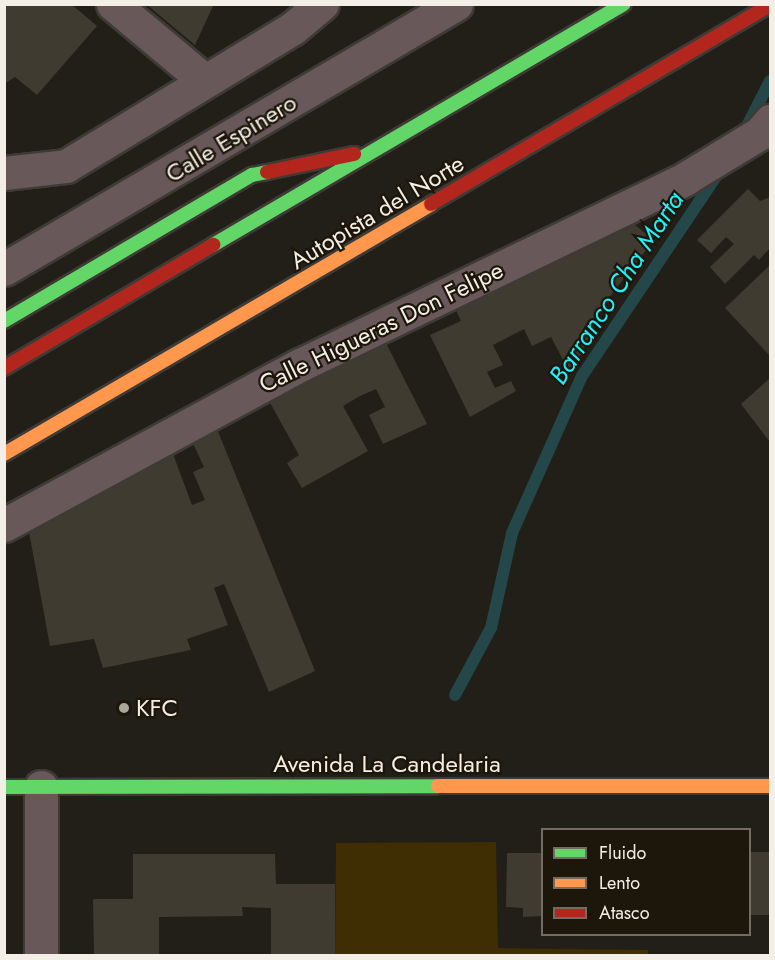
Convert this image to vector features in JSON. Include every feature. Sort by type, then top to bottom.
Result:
[{"type":"main road","points":[[4,368],[380,149],[623,4]]},
{"type":"main road","name":"Autopista del Norte","points":[[4,454],[771,5]]},
{"type":"main road","points":[[4,321],[252,175],[380,149]]},
{"type":"main road","points":[[4,314],[36,303]]},
{"type":"main road","name":"Avenida La Candelaria","points":[[4,787],[771,786]]},
{"type":"street","points":[[113,4],[204,80]]},
{"type":"street","points":[[4,173],[66,166],[293,28],[322,4]]},
{"type":"street","name":"Calle Espinero","points":[[4,269],[456,4]]},
{"type":"street","name":"Calle Higueras Don Felipe","points":[[4,525],[300,365],[686,178],[767,133]]},
{"type":"street","points":[[41,787],[41,956]]},
{"type":"shaded area","points":[[496,842],[498,948],[648,950],[648,956],[335,956],[336,843]]},
{"type":"building","points":[[4,4],[71,4],[97,26],[37,95],[15,77],[4,84]]},
{"type":"building","points":[[146,4],[214,4],[195,45]]},
{"type":"building","points":[[748,189],[760,201],[770,197],[770,248],[759,260],[754,255],[725,284],[710,267],[734,244],[726,237],[711,253],[697,240]]},
{"type":"building","points":[[635,225],[654,240],[607,300],[571,375],[551,337],[532,346],[524,329],[493,345],[503,365],[487,372],[495,388],[511,381],[516,391],[470,417],[430,335],[461,321],[456,310]]},
{"type":"building","points":[[770,265],[770,356],[725,308]]},
{"type":"building","points":[[386,343],[427,424],[383,444],[369,415],[385,407],[376,389],[360,396],[343,406],[368,451],[302,488],[287,463],[299,455],[269,401]]},
{"type":"building","points":[[770,378],[770,442],[741,404]]},
{"type":"building","points":[[217,429],[315,671],[269,692],[224,584],[214,588],[228,625],[187,639],[191,650],[103,668],[94,639],[50,646],[29,532],[173,454],[192,505],[205,500],[193,472],[204,467],[192,441]]},
{"type":"building","points":[[751,852],[770,852],[770,915],[751,915]]},
{"type":"building","points":[[507,853],[541,853],[541,916],[523,917],[523,908],[506,907]]},
{"type":"building","points":[[133,854],[275,854],[276,884],[335,884],[335,956],[271,956],[271,908],[242,907],[243,916],[159,917],[159,956],[94,956],[93,899],[133,899]]},
{"type":"waterway","name":"Barranco Cha Marta","points":[[745,130],[770,81]]},
{"type":"waterway","name":"Barranco Cha Marta","points":[[455,695],[491,628],[512,533],[582,376],[722,168]]},
{"type":"traffic: fast","points":[[213,245],[623,4]]},
{"type":"traffic: fast","points":[[4,321],[252,175],[267,172]]},
{"type":"traffic: fast","points":[[4,787],[438,786]]},
{"type":"traffic: slow","points":[[4,454],[431,204]]},
{"type":"traffic: slow","points":[[438,786],[770,786]]},
{"type":"traffic: jam","points":[[431,204],[770,5]]},
{"type":"traffic: jam","points":[[267,172],[354,154]]},
{"type":"traffic: jam","points":[[4,368],[213,245]]},
{"type":"place","name":"KFC","points":[[124,708]]}]
